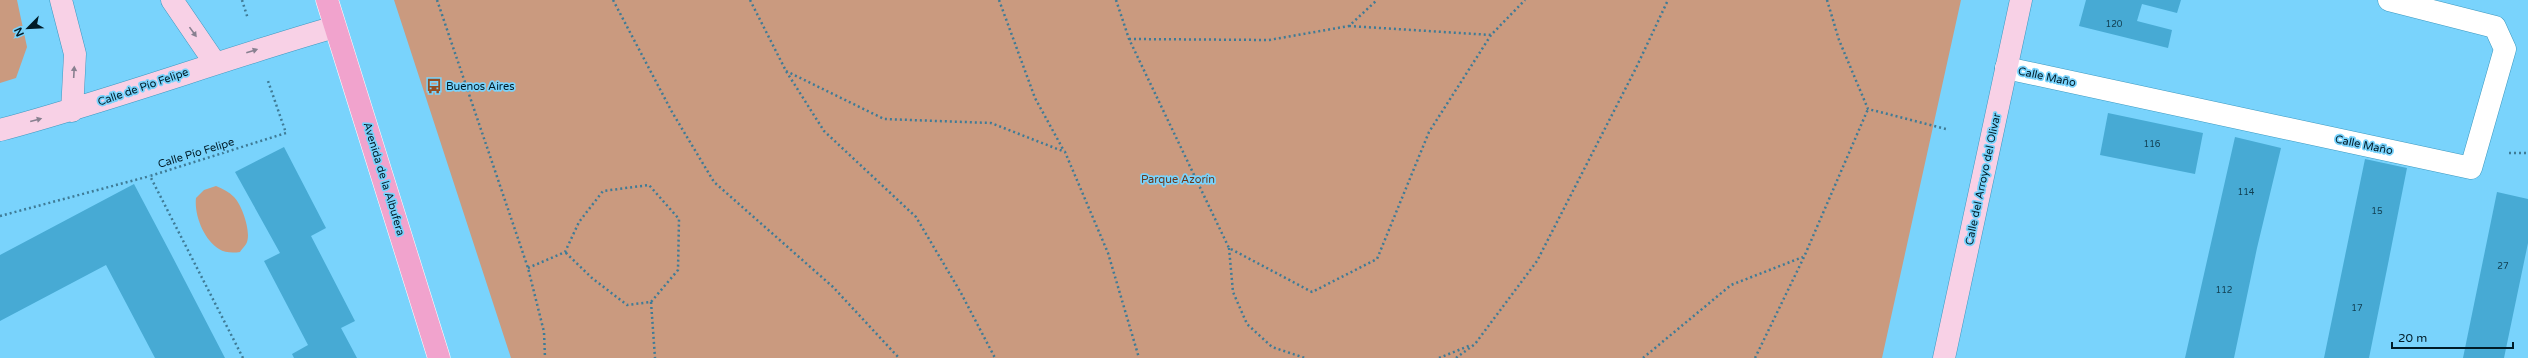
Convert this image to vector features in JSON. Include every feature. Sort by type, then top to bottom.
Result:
[{"type":"main road","name":"Avenida de la Albufera","points":[[327,0],[439,358]]},
{"type":"street","points":[[62,0],[76,54],[72,111]]},
{"type":"street","points":[[172,0],[215,63]]},
{"type":"street","name":"Calle del Arroyo del Olivar","points":[[1944,358],[2021,0]]},
{"type":"street","name":"Calle Maño","points":[[2006,68],[2471,168],[2505,49],[2495,27],[2390,0]]},
{"type":"street","name":"Calle de Pío Felipe","points":[[0,130],[72,111],[257,49],[335,27]]},
{"type":"path","name":"Calle Pío Felipe","points":[[242,0],[286,134],[150,176],[243,358]]},
{"type":"path","points":[[437,0],[528,268],[544,332],[545,358]]},
{"type":"path","points":[[612,0],[672,112],[714,182],[833,287],[899,358]]},
{"type":"path","points":[[750,0],[786,71],[824,131],[916,217],[961,294],[995,358]]},
{"type":"path","points":[[999,0],[1035,98],[1065,152],[1108,253],[1139,358]]},
{"type":"path","points":[[1116,0],[1129,39],[1229,248],[1233,292],[1247,324],[1272,346],[1305,358]]},
{"type":"path","points":[[1349,26],[1377,0]]},
{"type":"path","points":[[1229,248],[1312,292],[1377,259],[1429,132],[1491,36],[1525,0]]},
{"type":"path","points":[[1456,358],[1475,344],[1537,261],[1636,68],[1668,0]]},
{"type":"path","points":[[1755,358],[1804,257],[1868,109],[1839,40],[1827,0]]},
{"type":"path","points":[[1129,39],[1269,40],[1349,26],[1491,36]]},
{"type":"path","points":[[786,71],[884,119],[990,123],[1065,152]]},
{"type":"path","points":[[1868,109],[1946,129]]},
{"type":"path","points":[[0,216],[150,176]]},
{"type":"path","points":[[528,268],[565,252],[579,222],[603,190],[649,185],[679,219],[678,270],[651,302],[628,305],[592,278],[565,252]]},
{"type":"path","points":[[1642,358],[1731,285],[1804,257]]},
{"type":"path","points":[[651,302],[655,358]]},
{"type":"path","points":[[1439,358],[1475,344]]},
{"type":"green space","points":[[0,0],[17,0],[27,47],[16,78],[0,83]]},
{"type":"green space","name":"Parque Azorín","points":[[394,0],[1961,0],[1882,358],[511,358]]},
{"type":"green space","points":[[216,186],[234,197],[243,212],[247,225],[248,237],[240,252],[232,253],[219,249],[209,240],[198,219],[196,198],[204,190]]},
{"type":"building","points":[[2086,0],[2181,0],[2177,13],[2142,4],[2137,21],[2172,30],[2168,48],[2079,26]]},
{"type":"building","points":[[2108,113],[2203,133],[2195,174],[2100,155]]},
{"type":"building","points":[[2235,137],[2281,148],[2257,248],[2234,358],[2185,358]]},
{"type":"building","points":[[284,147],[326,228],[311,236],[355,321],[341,328],[357,358],[294,358],[292,354],[308,345],[264,261],[280,253],[235,172]]},
{"type":"building","points":[[2365,159],[2407,168],[2369,358],[2324,358]]},
{"type":"building","points":[[134,184],[225,358],[155,358],[106,265],[0,321],[0,255]]},
{"type":"building","points":[[2497,192],[2528,199],[2528,243],[2504,358],[2463,358]]},
{"type":"place","name":"Buenos Aires","points":[[434,86]]}]
